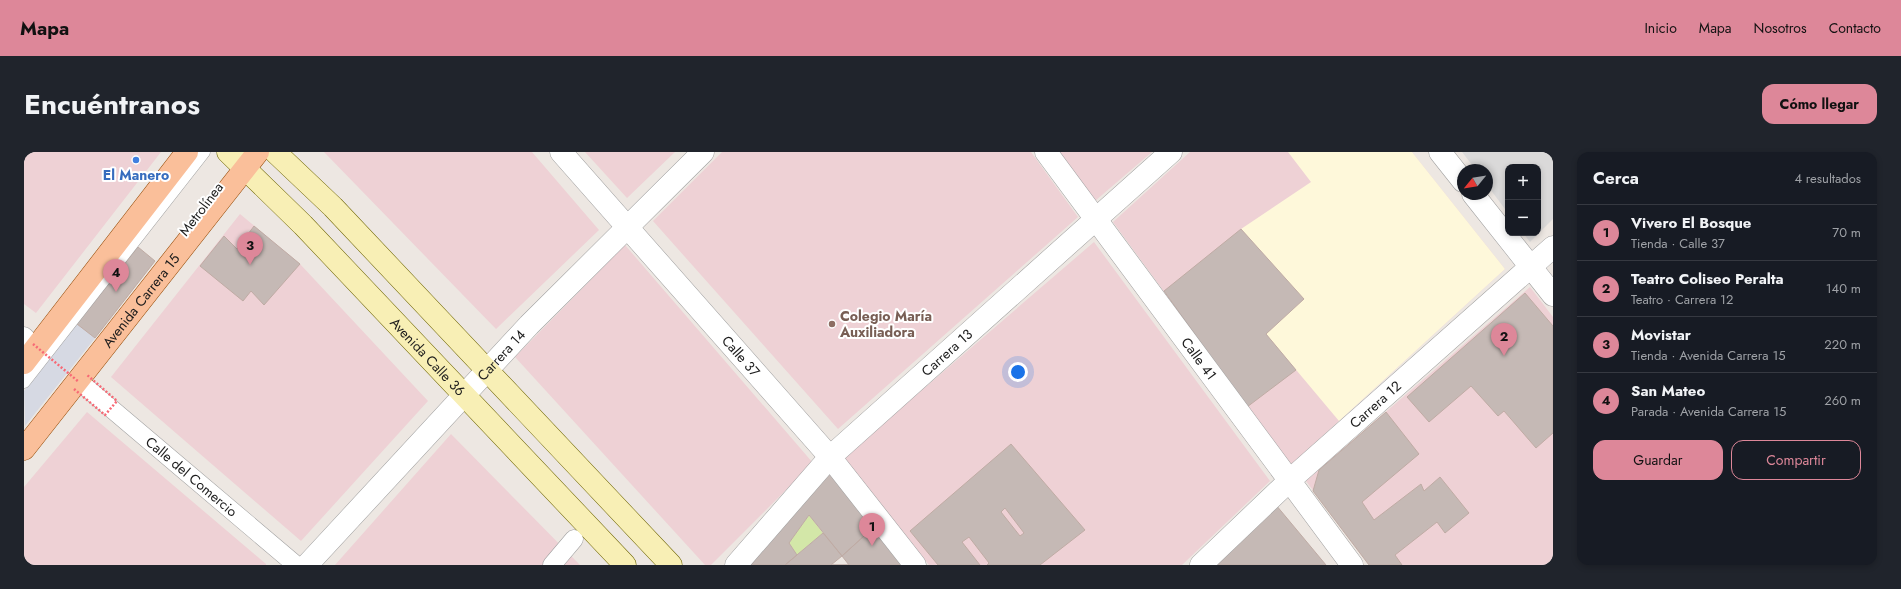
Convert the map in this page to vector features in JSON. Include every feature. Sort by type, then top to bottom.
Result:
[{"type":"main road","points":[[27,346],[187,152]]},
{"type":"main road","name":"Avenida Carrera 15","points":[[24,449],[239,159],[258,152]]},
{"type":"main road","points":[[275,152],[332,207],[671,565]]},
{"type":"main road","name":"Avenida Calle 36","points":[[239,159],[624,565]]},
{"type":"street","name":"Calle 37","points":[[561,152],[830,456],[915,565]]},
{"type":"street","name":"Carrera 14","points":[[306,565],[529,325],[703,152]]},
{"type":"street","name":"Calle 41","points":[[1046,152],[1097,218],[1352,565]]},
{"type":"street","name":"Carrera 13","points":[[736,565],[830,456],[1171,152]]},
{"type":"street","points":[[1440,152],[1457,174]]},
{"type":"street","points":[[1478,200],[1553,295]]},
{"type":"street","name":"Carrera 12","points":[[1201,565],[1290,480],[1532,268],[1553,247]]},
{"type":"street","name":"Calle del Comercio","points":[[81,383],[296,565]]},
{"type":"street","points":[[552,565],[574,538]]},
{"type":"lane","points":[[24,382],[204,152]]},
{"type":"lane","name":"Metrolínea","points":[[24,436],[78,369],[239,159]]},
{"type":"path","points":[[27,346],[45,355],[81,383],[117,401],[105,415],[81,383]]},
{"type":"shaded area","points":[[24,152],[161,152],[36,313],[24,304]]},
{"type":"shaded area","points":[[324,152],[532,152],[599,230],[496,329]]},
{"type":"shaded area","points":[[585,152],[675,152],[627,198]]},
{"type":"shaded area","points":[[722,152],[1031,152],[1078,217],[838,429],[653,221]]},
{"type":"shaded area","points":[[1058,152],[1152,152],[1095,201]]},
{"type":"shaded area","points":[[1190,152],[1412,152],[1505,269],[1291,465],[1113,222]]},
{"type":"shaded area","points":[[1288,152],[1412,152],[1505,269],[1339,421],[1266,334],[1303,299],[1241,229],[1311,182]]},
{"type":"shaded area","points":[[1462,152],[1553,152],[1553,219],[1541,231],[1541,164],[1505,164],[1505,209],[1493,193],[1493,164],[1471,164]]},
{"type":"shaded area","points":[[240,214],[300,264],[428,401],[301,541],[111,377]]},
{"type":"shaded area","points":[[1525,236],[1536,236],[1530,242]]},
{"type":"shaded area","points":[[1094,242],[1270,481],[1182,565],[929,565],[843,458]]},
{"type":"shaded area","points":[[625,245],[813,463],[711,565],[705,565],[515,357]]},
{"type":"shaded area","points":[[1530,287],[1553,317],[1553,565],[1369,565],[1306,481]]},
{"type":"shaded area","points":[[77,324],[95,338],[25,426],[24,391]]},
{"type":"shaded area","points":[[87,412],[266,565],[24,565],[24,487]]},
{"type":"shaded area","points":[[451,434],[580,565],[335,565]]},
{"type":"green space","points":[[809,515],[823,533],[797,555],[789,543]]},
{"type":"building","points":[[254,226],[300,264],[264,305],[251,291],[243,301],[200,266],[224,236],[237,249]]},
{"type":"building","points":[[1241,229],[1304,299],[1266,334],[1296,370],[1247,407],[1164,291]]},
{"type":"building","points":[[138,247],[155,261],[95,338],[77,324]]},
{"type":"building","points":[[1525,293],[1553,326],[1553,433],[1536,448],[1504,411],[1498,416],[1471,386],[1429,422],[1407,397]]},
{"type":"building","points":[[1386,412],[1419,454],[1362,502],[1374,520],[1421,484],[1424,491],[1440,477],[1469,513],[1445,533],[1437,522],[1395,555],[1402,565],[1369,565],[1313,491],[1319,470]]},
{"type":"building","points":[[1011,444],[1085,530],[1040,565],[987,565],[989,563],[969,537],[962,542],[980,565],[938,565],[910,531]],"holes":[[[1005,508],[1024,533],[1020,536],[1001,512]]]},
{"type":"building","points":[[830,467],[875,526],[842,556],[809,515],[789,543],[797,555],[785,565],[751,565]]},
{"type":"building","points":[[1276,505],[1326,565],[1210,565]]},
{"type":"building","points":[[875,526],[906,565],[785,565],[823,533],[842,556]]},
{"type":"building","points":[[842,556],[849,565],[831,565]]},
{"type":"place","name":"El Manero","points":[[136,160]]},
{"type":"place","name":"Movistar","points":[[250,265]]},
{"type":"place","name":"San Mateo","points":[[116,292]]},
{"type":"place","name":"Colegio María Auxiliadora","points":[[832,324]]},
{"type":"place","name":"Teatro Coliseo Peralta","points":[[1504,356]]},
{"type":"place","name":"Vivero El Bosque","points":[[872,546]]}]
